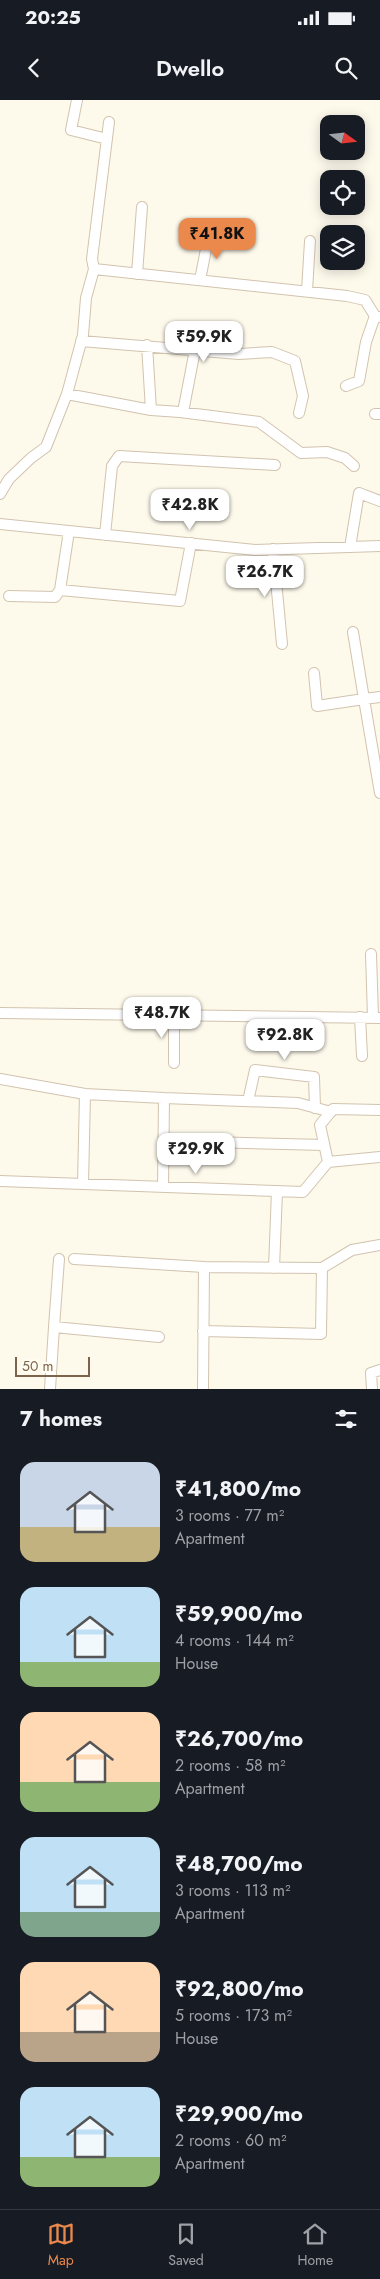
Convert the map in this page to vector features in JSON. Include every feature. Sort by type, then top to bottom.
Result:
[{"type":"street","points":[[78,100],[72,130],[107,139]]},
{"type":"street","points":[[0,494],[9,479],[46,447],[67,394],[81,341],[86,298],[94,269],[92,259],[109,122]]},
{"type":"street","points":[[137,274],[142,207]]},
{"type":"street","points":[[200,280],[209,234]]},
{"type":"street","points":[[307,292],[310,240]]},
{"type":"street","points":[[94,269],[365,300],[377,316],[366,342],[359,381],[346,386]]},
{"type":"street","points":[[81,341],[239,354],[272,352],[295,361],[303,396],[299,413]]},
{"type":"street","points":[[147,345],[151,410]]},
{"type":"street","points":[[184,412],[195,350]]},
{"type":"street","points":[[67,394],[151,410],[184,412],[259,422],[302,453],[327,452],[345,458],[354,466]]},
{"type":"street","points":[[105,535],[112,466],[119,456],[275,464]]},
{"type":"street","points":[[350,547],[359,493],[380,501]]},
{"type":"street","points":[[0,524],[255,550],[380,546]]},
{"type":"street","points":[[9,596],[55,597],[60,590],[69,531]]},
{"type":"street","points":[[60,590],[180,601],[191,543]]},
{"type":"street","points":[[274,549],[282,644]]},
{"type":"street","points":[[353,632],[380,793]]},
{"type":"street","points":[[314,673],[318,706],[380,697]]},
{"type":"street","points":[[0,1013],[377,1018],[371,954]]},
{"type":"street","points":[[174,1014],[174,1063]]},
{"type":"street","points":[[360,1017],[362,1056]]},
{"type":"street","points":[[248,1101],[255,1070],[314,1077],[315,1108]]},
{"type":"street","points":[[0,1079],[85,1094],[298,1103],[331,1112]]},
{"type":"street","points":[[83,1184],[85,1094]]},
{"type":"street","points":[[163,1187],[164,1098]]},
{"type":"street","points":[[328,1162],[320,1125],[333,1109],[380,1110]]},
{"type":"street","points":[[164,1141],[324,1145]]},
{"type":"street","points":[[0,1181],[303,1192],[328,1162],[380,1158]]},
{"type":"street","points":[[274,1268],[277,1191]]},
{"type":"street","points":[[74,1260],[204,1267],[322,1268],[352,1250],[380,1245]]},
{"type":"street","points":[[50,1389],[59,1259]]},
{"type":"street","points":[[203,1389],[204,1267]]},
{"type":"street","points":[[203,1331],[321,1334],[322,1268]]},
{"type":"street","points":[[54,1327],[160,1338]]},
{"type":"street","points":[[372,1389],[371,1373],[380,1370]]}]
